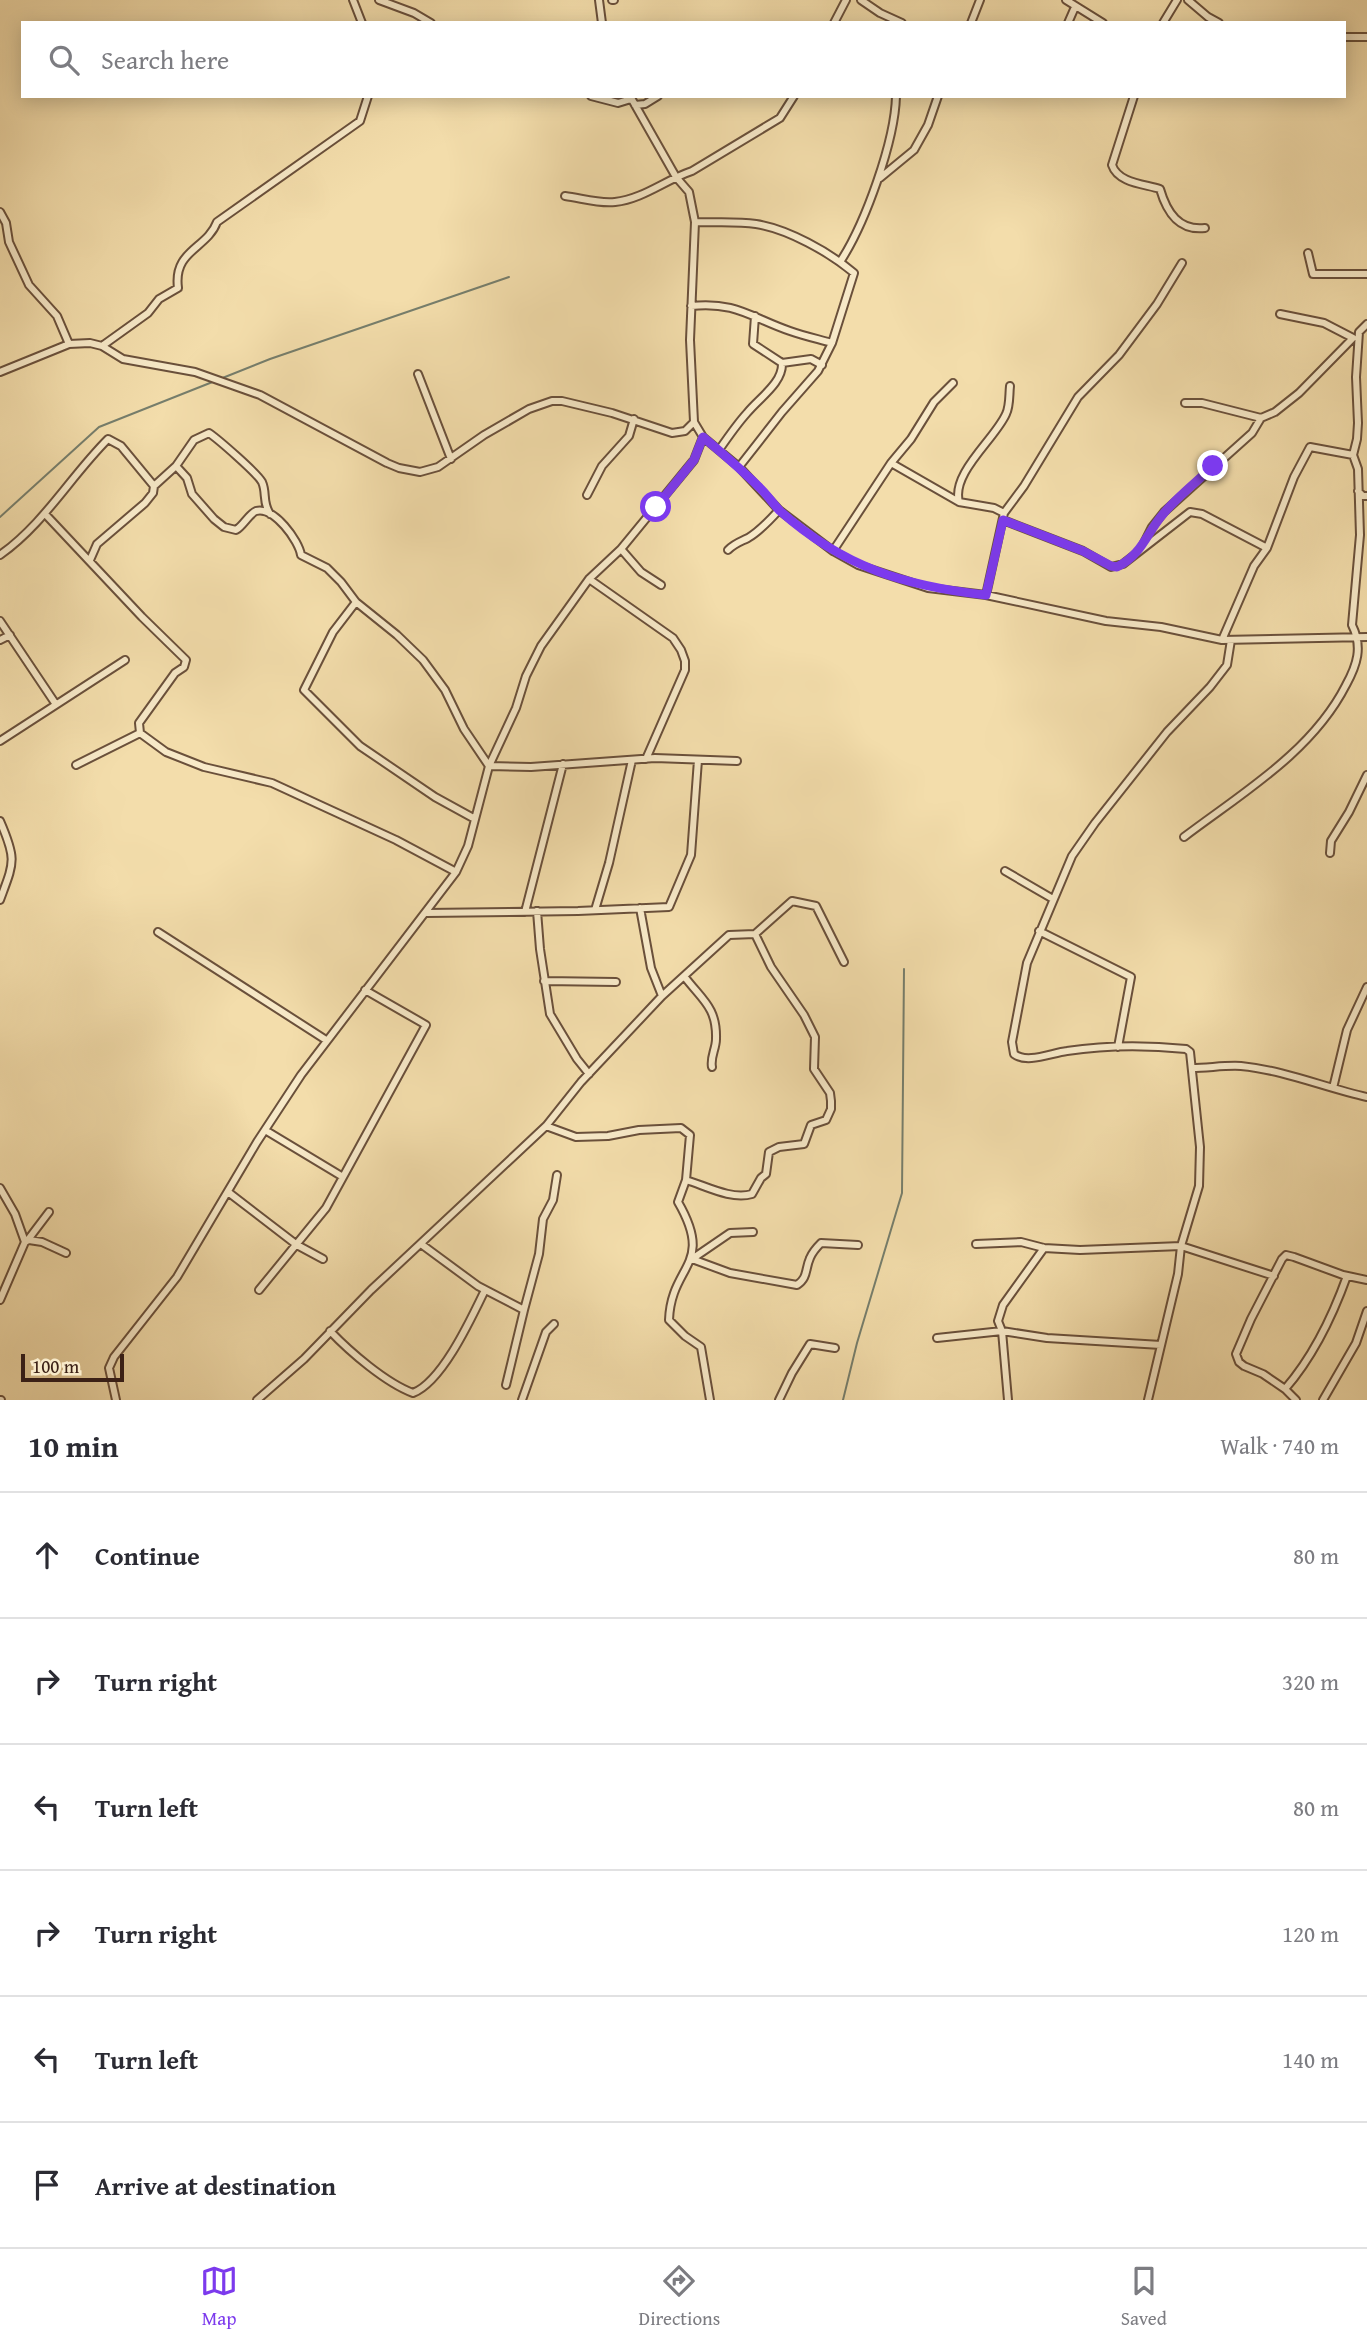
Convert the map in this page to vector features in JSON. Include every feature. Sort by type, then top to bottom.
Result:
[{"type":"street","points":[[353,0],[361,21]]},
{"type":"street","points":[[379,0],[414,13],[427,21]]},
{"type":"street","points":[[599,0],[602,21]]},
{"type":"street","points":[[835,21],[846,0]]},
{"type":"street","points":[[861,0],[898,21]]},
{"type":"street","points":[[972,21],[980,0]]},
{"type":"street","points":[[1066,0],[1100,21]]},
{"type":"street","points":[[1164,21],[1177,0]]},
{"type":"street","points":[[1188,0],[1215,21]]},
{"type":"street","points":[[1069,21],[1075,7]]},
{"type":"street","points":[[1346,37],[1367,37]]},
{"type":"street","points":[[102,346],[148,313],[159,299],[178,288],[177,275],[189,251],[213,233],[217,222],[360,121],[367,98]]},
{"type":"street","points":[[599,98],[618,103],[632,100],[645,104],[655,98]]},
{"type":"street","points":[[565,197],[615,202],[650,192],[692,171],[780,118],[793,98]]},
{"type":"street","points":[[841,262],[878,179],[895,113],[896,98]]},
{"type":"street","points":[[878,179],[914,150],[928,125],[937,98]]},
{"type":"street","points":[[1133,98],[1112,165],[1115,173],[1122,179],[1160,189],[1166,206],[1182,226],[1205,228]]},
{"type":"street","points":[[632,100],[676,177],[689,192],[695,222],[690,340],[694,422],[703,437],[739,467],[779,510],[833,551],[858,565],[899,580],[986,595],[1085,618],[1161,627],[1222,640],[1367,637]]},
{"type":"street","points":[[0,212],[6,223],[9,242],[29,285],[57,316],[69,344]]},
{"type":"street","points":[[695,222],[757,224],[797,238],[841,262],[854,273],[832,343],[822,365],[739,467]]},
{"type":"street","points":[[1308,253],[1313,274],[1367,274]]},
{"type":"street","points":[[986,595],[1004,516],[1078,397],[1119,355],[1157,304],[1182,263]]},
{"type":"street","points":[[691,306],[714,304],[832,343]]},
{"type":"street","points":[[1280,314],[1324,323],[1353,338]]},
{"type":"street","points":[[755,316],[753,344],[782,363],[811,359],[822,365]]},
{"type":"street","points":[[1184,837],[1278,766],[1326,719],[1338,702],[1358,661],[1358,638],[1352,625],[1360,535],[1358,469],[1353,455],[1357,432],[1359,319]]},
{"type":"street","points":[[1140,551],[1152,527],[1164,512],[1252,433],[1261,418],[1275,412],[1299,393],[1367,324]]},
{"type":"street","points":[[0,372],[69,344],[90,343],[102,346],[123,359],[195,372],[260,395],[399,468],[420,472],[438,467],[484,435],[529,409],[552,401],[562,401],[634,419],[672,433],[685,431],[694,422]]},
{"type":"street","points":[[719,450],[747,412],[771,389],[783,369],[782,363]]},
{"type":"street","points":[[418,374],[451,459]]},
{"type":"street","points":[[833,551],[934,402],[953,383]]},
{"type":"street","points":[[960,502],[959,486],[972,461],[1002,423],[1007,411],[1010,386]]},
{"type":"street","points":[[1185,403],[1202,403],[1261,418]]},
{"type":"street","points":[[587,495],[602,466],[629,436],[634,419]]},
{"type":"street","points":[[1357,432],[1367,428]]},
{"type":"street","points":[[90,560],[97,544],[145,503],[153,493],[154,486],[176,466],[194,440],[209,433],[258,476],[264,486],[265,506],[271,516]]},
{"type":"street","points":[[116,1400],[109,1368],[114,1357],[177,1277],[265,1130],[326,1040],[456,872],[468,846],[489,766],[541,646],[589,579],[621,549],[694,460],[703,437]]},
{"type":"street","points":[[0,555],[46,514],[76,474],[108,439],[121,446],[154,486]]},
{"type":"street","points":[[1222,640],[1254,566],[1267,548],[1298,467],[1310,447],[1353,455]]},
{"type":"street","points":[[891,463],[960,502],[994,508],[1004,516],[1111,566],[1123,564],[1179,519],[1194,512],[1267,548]]},
{"type":"street","points":[[176,466],[187,478],[192,494],[224,527],[239,529],[255,512],[265,512],[282,523],[295,538],[301,555],[327,568],[356,602],[423,660],[445,690],[464,729],[489,766]]},
{"type":"street","points":[[1359,491],[1363,496],[1367,496]]},
{"type":"street","points":[[728,550],[738,540],[746,540],[779,510]]},
{"type":"street","points":[[46,514],[82,555],[90,560],[186,660],[184,667],[174,673],[142,718],[139,723],[140,733],[166,752],[204,767],[272,783],[396,840],[456,872]]},
{"type":"street","points":[[621,549],[641,572],[661,585]]},
{"type":"street","points":[[589,579],[673,638],[685,661],[685,670],[646,759]]},
{"type":"street","points":[[356,602],[329,639],[304,690],[331,714],[360,746],[435,797],[475,819]]},
{"type":"street","points":[[0,621],[55,704]]},
{"type":"street","points":[[0,640],[10,635]]},
{"type":"street","points":[[1148,1400],[1178,1274],[1181,1246],[1199,1186],[1200,1147],[1190,1052],[1186,1049],[1147,1045],[1067,1051],[1022,1058],[1014,1054],[1012,1042],[1027,962],[1072,856],[1167,732],[1227,665],[1231,640]]},
{"type":"street","points":[[0,741],[125,660]]},
{"type":"street","points":[[76,765],[140,733]]},
{"type":"street","points":[[489,766],[531,767],[646,759],[737,761]]},
{"type":"street","points":[[595,910],[609,863],[632,760]]},
{"type":"street","points":[[426,913],[669,907],[691,855],[698,760]]},
{"type":"street","points":[[525,912],[563,764]]},
{"type":"street","points":[[1330,853],[1331,841],[1367,775]]},
{"type":"street","points":[[0,821],[10,845],[12,859],[10,877],[0,900]]},
{"type":"street","points":[[1005,871],[1053,898]]},
{"type":"street","points":[[257,1400],[546,1126],[589,1074],[662,996],[729,936],[755,934],[792,901],[816,906],[844,962]]},
{"type":"street","points":[[640,908],[652,968],[662,996]]},
{"type":"street","points":[[537,911],[550,1014],[589,1074]]},
{"type":"street","points":[[1039,931],[1124,971],[1131,977],[1118,1047]]},
{"type":"street","points":[[158,932],[326,1040]]},
{"type":"street","points":[[686,1180],[742,1197],[752,1194],[766,1174],[769,1152],[779,1147],[804,1144],[811,1125],[826,1120],[831,1109],[830,1093],[814,1069],[816,1037],[771,967],[755,934]]},
{"type":"street","points":[[684,976],[715,1014],[716,1042],[710,1059],[712,1067]]},
{"type":"street","points":[[544,981],[616,982]]},
{"type":"street","points":[[1333,1088],[1347,1030],[1367,987]]},
{"type":"street","points":[[259,1290],[326,1208],[426,1025],[365,990]]},
{"type":"street","points":[[1192,1068],[1240,1066],[1367,1097]]},
{"type":"street","points":[[546,1126],[576,1137],[681,1128],[690,1135],[686,1180],[678,1202],[688,1219],[695,1241],[692,1259],[670,1300],[670,1320],[685,1336],[701,1347],[710,1400]]},
{"type":"street","points":[[265,1130],[344,1177]]},
{"type":"street","points":[[506,1385],[539,1254],[543,1219],[552,1200],[556,1175]]},
{"type":"street","points":[[0,1188],[27,1241]]},
{"type":"street","points":[[228,1192],[297,1245],[323,1259]]},
{"type":"street","points":[[0,1300],[27,1241],[49,1212]]},
{"type":"street","points":[[692,1259],[730,1233],[753,1232]]},
{"type":"street","points":[[27,1241],[42,1242],[66,1253]]},
{"type":"street","points":[[976,1244],[1021,1242],[1044,1248],[1093,1250],[1181,1246],[1274,1276]]},
{"type":"street","points":[[692,1259],[730,1273],[797,1285],[802,1283],[810,1258],[821,1243],[858,1245]]},
{"type":"street","points":[[421,1244],[485,1290],[524,1310]]},
{"type":"street","points":[[1008,1400],[1002,1331],[998,1321],[1003,1305],[1044,1248]]},
{"type":"street","points":[[1296,1400],[1263,1374],[1244,1366],[1239,1362],[1237,1354],[1251,1319],[1286,1255],[1367,1280]]},
{"type":"street","points":[[1285,1389],[1299,1373],[1339,1297],[1347,1276]]},
{"type":"street","points":[[330,1331],[377,1372],[403,1390],[413,1393],[423,1389],[441,1370],[485,1290]]},
{"type":"street","points":[[1323,1400],[1356,1343],[1367,1311]]},
{"type":"street","points":[[522,1400],[546,1332],[554,1324]]},
{"type":"street","points":[[937,1338],[1002,1331],[1047,1338],[1161,1345]]},
{"type":"street","points":[[779,1400],[797,1363],[810,1345],[835,1348]]},
{"type":"waterway","points":[[220,379],[270,359],[509,277]]},
{"type":"waterway","points":[[0,517],[99,427],[215,381]]},
{"type":"waterway","points":[[843,1400],[857,1343],[902,1193],[904,969]]},
{"type":"route","points":[[656,507],[694,460],[703,437],[739,467],[779,510],[833,551],[858,565],[928,587],[986,595],[1003,520],[1117,567],[1140,551],[1152,527],[1164,512],[1213,466]]}]
